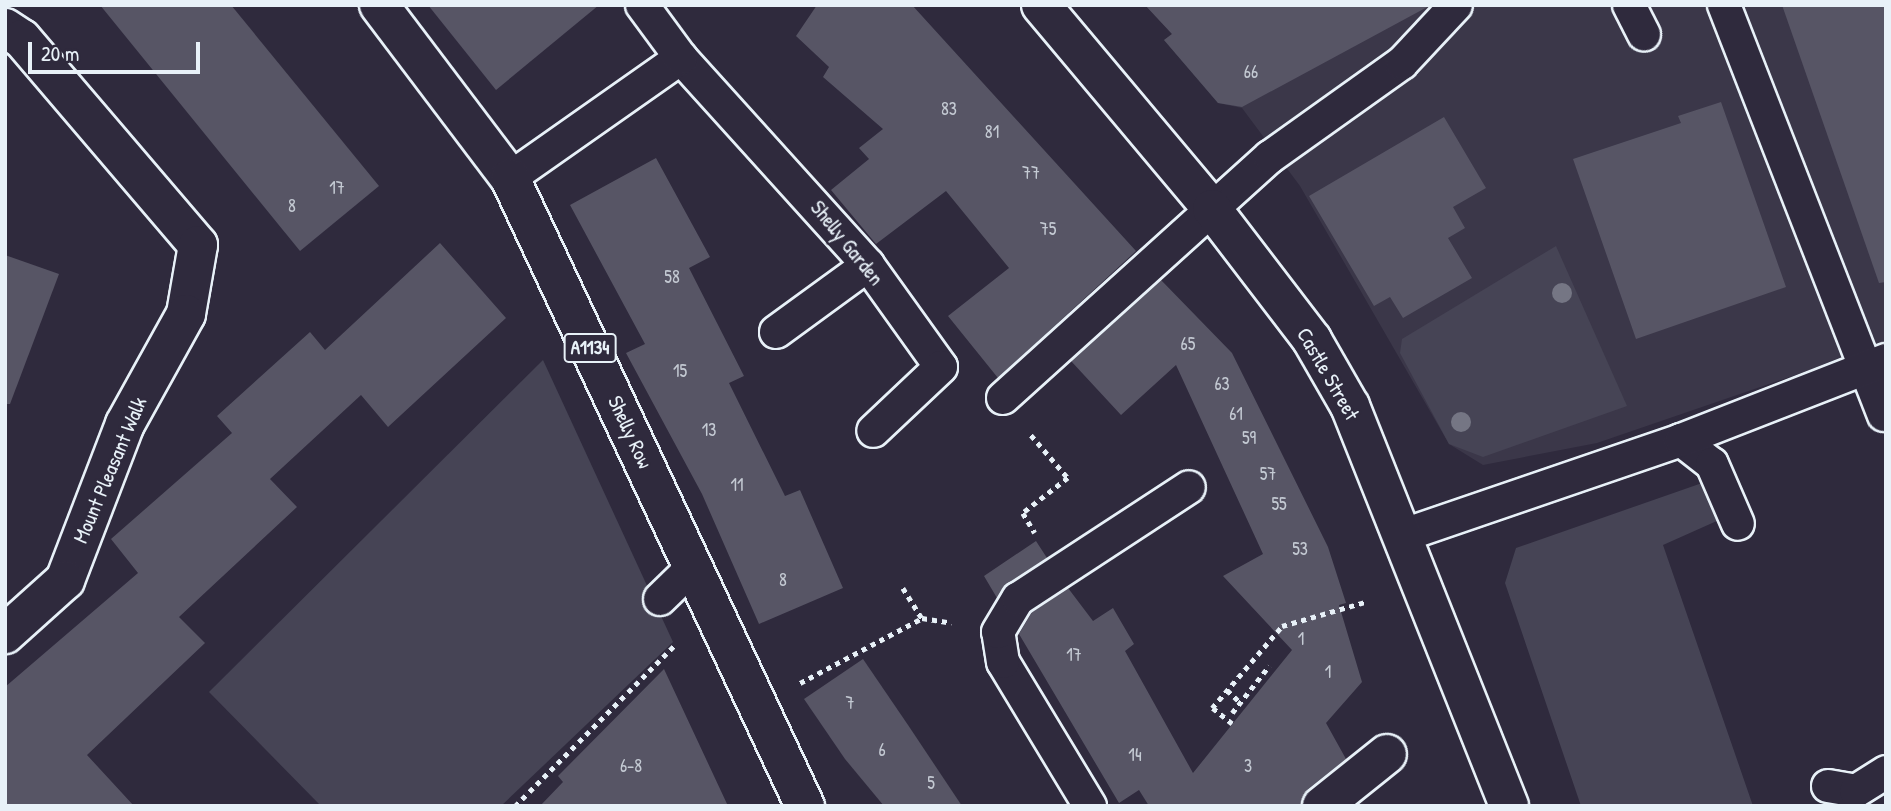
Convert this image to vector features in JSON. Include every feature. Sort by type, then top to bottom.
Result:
[{"type":"street","name":"Shelly Row","points":[[379,5],[510,178],[693,567],[710,609],[805,806]]},
{"type":"street","name":"Castle Street","points":[[1041,5],[1212,209],[1312,340],[1350,405],[1509,806]]},
{"type":"street","name":"Mount Pleasant Walk","points":[[5,28],[22,38],[198,245],[186,314],[125,424],[65,580],[5,634]]},
{"type":"street","points":[[1322,806],[1387,754]]},
{"type":"lane","name":"Shelly Garden","points":[[642,5],[681,58],[868,265],[940,367],[873,431]]},
{"type":"lane","points":[[1629,5],[1644,34]]},
{"type":"lane","points":[[1724,5],[1875,364],[1884,415]]},
{"type":"lane","points":[[1003,398],[1270,157],[1402,63],[1446,8]]},
{"type":"lane","points":[[510,178],[681,58]]},
{"type":"lane","points":[[776,332],[868,265]]},
{"type":"lane","points":[[1404,536],[1681,440],[1875,364]]},
{"type":"lane","points":[[1681,440],[1712,464],[1738,524]]},
{"type":"lane","points":[[1090,806],[1003,662],[998,632],[1018,598],[1189,487]]},
{"type":"lane","points":[[660,600],[693,567]]},
{"type":"lane","points":[[1828,786],[1856,791],[1886,772]]},
{"type":"path","points":[[1003,398],[1069,478],[1023,513],[1042,544]]},
{"type":"path","points":[[903,588],[922,618]]},
{"type":"path","points":[[1232,724],[1212,708],[1282,626],[1365,602]]},
{"type":"path","points":[[515,806],[710,609]]},
{"type":"path","points":[[807,677],[922,618],[998,632]]},
{"type":"path","points":[[1232,713],[1269,666]]},
{"type":"path","points":[[1227,690],[1240,702]]},
{"type":"shaded area","points":[[1145,5],[1886,5],[1886,344],[1597,443],[1483,465],[1449,444],[1300,186],[1242,108],[1218,103],[1164,40],[1172,34]]},
{"type":"shaded area","points":[[1556,246],[1627,406],[1483,457],[1449,444],[1400,353],[1402,339]]},
{"type":"shaded area","points":[[543,360],[673,642],[501,806],[321,806],[209,692]]},
{"type":"shaded area","points":[[1705,482],[1719,520],[1663,545],[1753,806],[1581,806],[1505,583],[1516,548]]},
{"type":"building","points":[[100,5],[231,5],[379,186],[300,251]]},
{"type":"building","points":[[428,5],[599,5],[496,90]]},
{"type":"building","points":[[817,5],[912,5],[1136,251],[998,378],[948,316],[1009,268],[946,191],[876,244],[831,190],[869,159],[859,148],[883,129],[823,77],[829,67],[796,36]]},
{"type":"building","points":[[1145,5],[1431,5],[1242,107],[1218,103],[1164,40],[1172,34]]},
{"type":"building","points":[[1782,5],[1886,5],[1886,282],[1879,283]]},
{"type":"building","points":[[1721,102],[1786,287],[1636,339],[1573,159],[1681,123],[1678,116]]},
{"type":"building","points":[[1444,117],[1486,188],[1453,207],[1465,228],[1448,238],[1472,278],[1403,318],[1390,297],[1374,306],[1309,196]]},
{"type":"building","points":[[656,158],[710,257],[689,268],[744,376],[729,383],[785,496],[800,490],[843,588],[759,624],[702,494],[626,353],[645,344],[570,205]]},
{"type":"building","points":[[440,243],[506,318],[388,427],[361,395],[270,479],[297,507],[179,617],[205,643],[87,755],[134,806],[5,806],[5,687],[138,573],[111,539],[232,433],[217,416],[310,332],[325,350]]},
{"type":"building","points":[[5,255],[59,274],[10,404],[5,404]]},
{"type":"building","points":[[1161,280],[1232,353],[1328,547],[1346,603],[1339,605],[1362,682],[1326,723],[1346,759],[1308,789],[1301,806],[1149,806],[1139,790],[1119,803],[1019,634],[1032,612],[1068,588],[1093,621],[1113,608],[1134,644],[1125,651],[1193,773],[1292,650],[1223,576],[1263,554],[1176,365],[1121,415],[1071,361]]},
{"type":"building","points":[[1036,541],[1047,558],[1008,584],[997,598],[984,576]]},
{"type":"building","points":[[863,659],[962,806],[884,806],[845,759],[804,699]]},
{"type":"building","points":[[664,669],[728,806],[540,806],[563,782],[558,776]]}]
